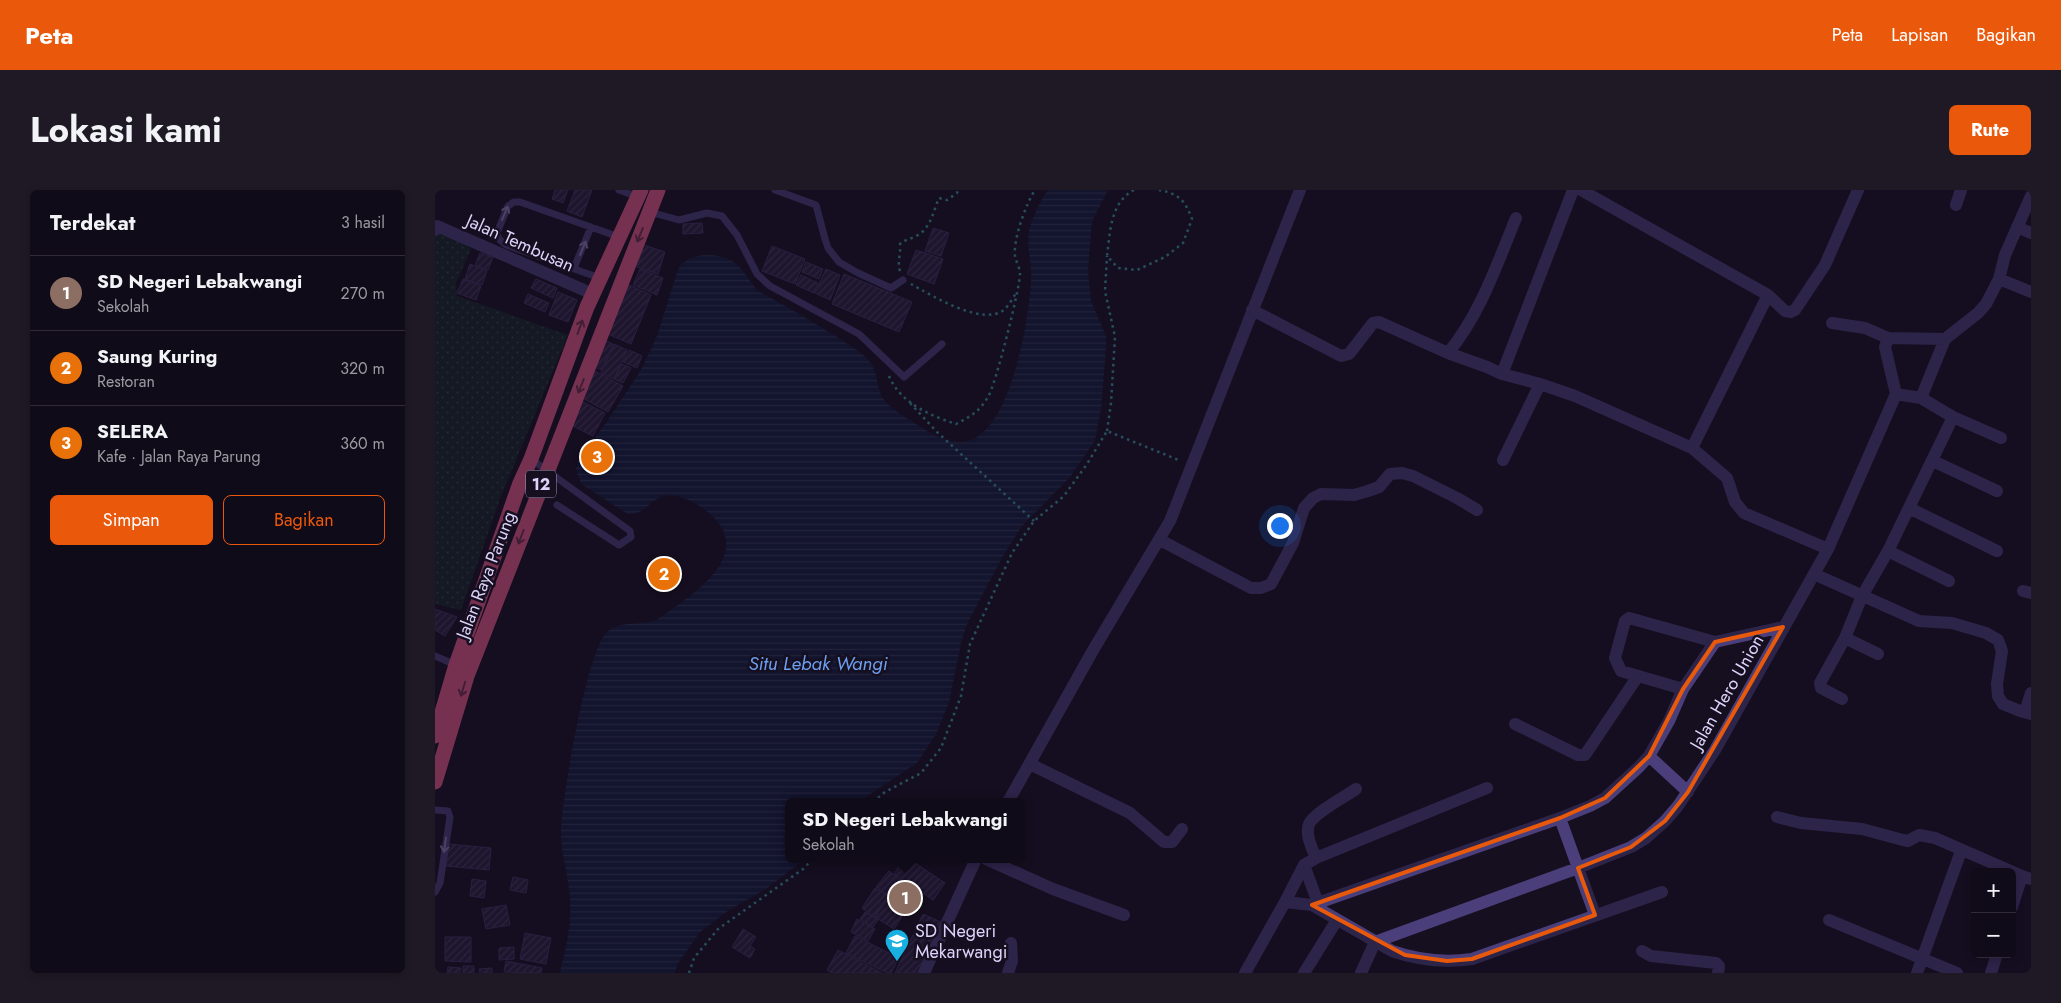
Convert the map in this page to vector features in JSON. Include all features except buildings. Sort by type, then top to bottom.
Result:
[{"type":"highway","name":"Jalan Raya Parung","points":[[435,782],[467,676],[658,190]]},
{"type":"highway","name":"Jalan Raya Parung","points":[[435,736],[456,665],[520,483],[531,459],[593,294],[640,193]]},
{"type":"street","points":[[1010,798],[1092,652],[1170,521],[1300,190]]},
{"type":"street","points":[[1502,374],[1573,190]]},
{"type":"street","points":[[1581,190],[1768,296],[1785,311],[1791,312],[1795,310],[1825,265],[1858,190]]},
{"type":"street","points":[[1956,205],[1961,190]]},
{"type":"street","points":[[1921,398],[1945,339],[1982,308],[1999,279],[2005,255],[2031,196]]},
{"type":"street","points":[[1448,354],[1469,322],[1486,290],[1516,218]]},
{"type":"street","name":"Jalan Tembusan","points":[[436,227],[593,294]]},
{"type":"street","points":[[2017,227],[2031,233]]},
{"type":"street","points":[[1999,279],[2031,292]]},
{"type":"street","points":[[1692,448],[1768,296]]},
{"type":"street","points":[[1252,310],[1341,356],[1349,354],[1373,323],[1379,322],[1448,354],[1502,374],[1575,396],[1692,448],[1727,478],[1735,502],[1744,513],[1828,549]]},
{"type":"street","points":[[1832,323],[1865,328],[1888,338],[1945,339]]},
{"type":"street","points":[[1888,338],[1885,347],[1897,394],[1921,398],[1953,417],[2001,438]]},
{"type":"street","points":[[1503,460],[1540,384]]},
{"type":"street","name":"Jalan Hero Union","points":[[1375,942],[1631,847],[1646,838],[1671,813],[1688,792],[1749,692],[1828,549],[1897,394]]},
{"type":"street","points":[[1842,699],[1821,688],[1820,683],[1845,638],[1862,596],[1888,551],[1953,417]]},
{"type":"street","points":[[1933,461],[1997,491]]},
{"type":"street","points":[[1160,540],[1251,588],[1261,588],[1271,584],[1293,543],[1304,508],[1313,498],[1321,494],[1354,495],[1379,487],[1390,474],[1402,473],[1457,498],[1477,510]]},
{"type":"street","points":[[1909,508],[1997,551]]},
{"type":"street","points":[[1888,551],[1949,581]]},
{"type":"street","points":[[1814,574],[1919,621],[1952,623],[1986,633],[1998,640],[2002,651],[1997,684],[1998,696],[2003,704],[2028,713],[2031,692]]},
{"type":"street","points":[[1683,689],[1621,671],[1615,658],[1625,621],[1629,618],[1715,642],[1783,628]]},
{"type":"street","points":[[1845,638],[1878,654]]},
{"type":"street","points":[[1285,902],[1315,904],[1560,818],[1605,798],[1649,756],[1669,721],[1683,689],[1715,642]]},
{"type":"street","points":[[1515,724],[1578,755],[1585,755],[1638,676]]},
{"type":"street","points":[[1649,756],[1688,792]]},
{"type":"street","points":[[1030,764],[1129,814],[1164,842],[1172,842],[1182,829]]},
{"type":"street","points":[[1245,973],[1304,865],[1316,858],[1487,788]]},
{"type":"street","points":[[1316,858],[1308,832],[1310,822],[1331,804],[1356,789]]},
{"type":"street","points":[[1777,817],[1801,823],[1863,829],[1903,840],[1923,835],[1935,838],[2027,877],[2016,899]]},
{"type":"street","points":[[1560,818],[1595,915]]},
{"type":"street","points":[[1917,973],[1961,850]]},
{"type":"street","points":[[923,973],[974,863]]},
{"type":"street","points":[[995,863],[1053,889],[1124,915]]},
{"type":"street","points":[[1304,865],[1315,904],[1337,920],[1375,942],[1405,955],[1429,960],[1459,961],[1472,959],[1662,892]]},
{"type":"street","points":[[1304,973],[1337,920]]},
{"type":"street","points":[[1829,920],[1957,973]]},
{"type":"street","points":[[1361,973],[1375,942]]},
{"type":"street","points":[[1008,973],[1011,961],[1011,943]]},
{"type":"street","points":[[1642,951],[1651,956],[1716,964],[1719,966],[1718,973]]},
{"type":"street","points":[[1991,973],[1996,958]]},
{"type":"lane","points":[[619,190],[640,193]]},
{"type":"lane","points":[[775,190],[816,205],[828,248],[845,267],[891,288],[903,280]]},
{"type":"lane","points":[[600,278],[506,244],[499,239],[497,233],[508,206],[514,202],[520,202],[619,237]]},
{"type":"lane","points":[[650,212],[679,220],[707,212],[721,216],[737,235],[757,274],[770,286],[859,334],[904,377],[943,344]]},
{"type":"lane","points":[[574,268],[591,227]]},
{"type":"lane","points":[[531,459],[630,530],[631,537],[619,545],[557,505]]},
{"type":"lane","points":[[435,656],[456,665]]},
{"type":"lane","points":[[435,810],[447,811],[450,817],[440,883],[435,892]]},
{"type":"path","points":[[958,190],[957,193],[947,200],[939,198],[930,225],[917,236],[904,240],[900,244],[901,253],[898,266],[903,280],[949,305],[989,316],[1004,310],[1017,292]]},
{"type":"path","points":[[907,401],[936,417],[956,424],[976,414],[990,395],[1017,292],[1020,274],[1015,255],[1017,238],[1031,196],[1035,190]]},
{"type":"path","points":[[878,798],[885,792],[921,773],[941,748],[961,696],[970,644],[1012,552],[1034,521],[1064,496],[1087,464],[1107,431],[1111,403],[1115,337],[1105,291],[1107,256],[1114,211],[1128,193],[1134,190]]},
{"type":"path","points":[[1107,256],[1118,268],[1137,270],[1165,257],[1183,244],[1192,220],[1185,201],[1168,192],[1159,190]]},
{"type":"path","points":[[881,356],[891,381],[907,401],[937,432],[1034,521]]},
{"type":"path","points":[[1107,431],[1191,466]]},
{"type":"path","points":[[689,973],[694,958],[718,930],[809,863]]},
{"type":"highlighted area","points":[[1783,627],[1688,792],[1665,821],[1631,847],[1578,868],[1595,915],[1472,959],[1447,961],[1405,955],[1312,905],[1560,818],[1605,798],[1649,756],[1683,689],[1715,642]]},
{"type":"green space","points":[[435,233],[459,239],[471,249],[456,283],[457,296],[568,335],[501,496],[461,610],[435,604]]},
{"type":"water","name":"Situ Lebak Wangi","points":[[1048,190],[1108,190],[1092,221],[1088,271],[1091,301],[1106,336],[1101,410],[1095,440],[1071,476],[1022,526],[1004,554],[967,624],[961,643],[949,702],[936,734],[917,763],[864,798],[785,798],[785,863],[800,863],[766,889],[729,910],[700,932],[679,962],[674,973],[560,973],[570,917],[569,890],[561,842],[565,791],[584,695],[599,645],[607,632],[613,628],[657,620],[685,600],[713,574],[723,560],[726,545],[722,529],[709,513],[700,506],[674,495],[668,495],[662,496],[639,512],[628,514],[581,484],[576,469],[579,459],[608,420],[641,370],[657,336],[678,270],[690,258],[702,256],[722,257],[732,261],[758,291],[820,326],[863,355],[873,366],[882,397],[895,410],[928,432],[947,440],[963,442],[980,435],[993,420],[1005,399],[1014,375],[1021,349],[1029,301],[1031,276],[1028,244],[1029,231]]},
{"type":"place","name":"SELERA","points":[[597,457]]},
{"type":"place","name":"Saung Kuring","points":[[664,574]]},
{"type":"place","name":"SD Negeri Lebakwangi","points":[[905,898]]},
{"type":"place","name":"SD Negeri Mekarwangi","points":[[897,962]]}]
